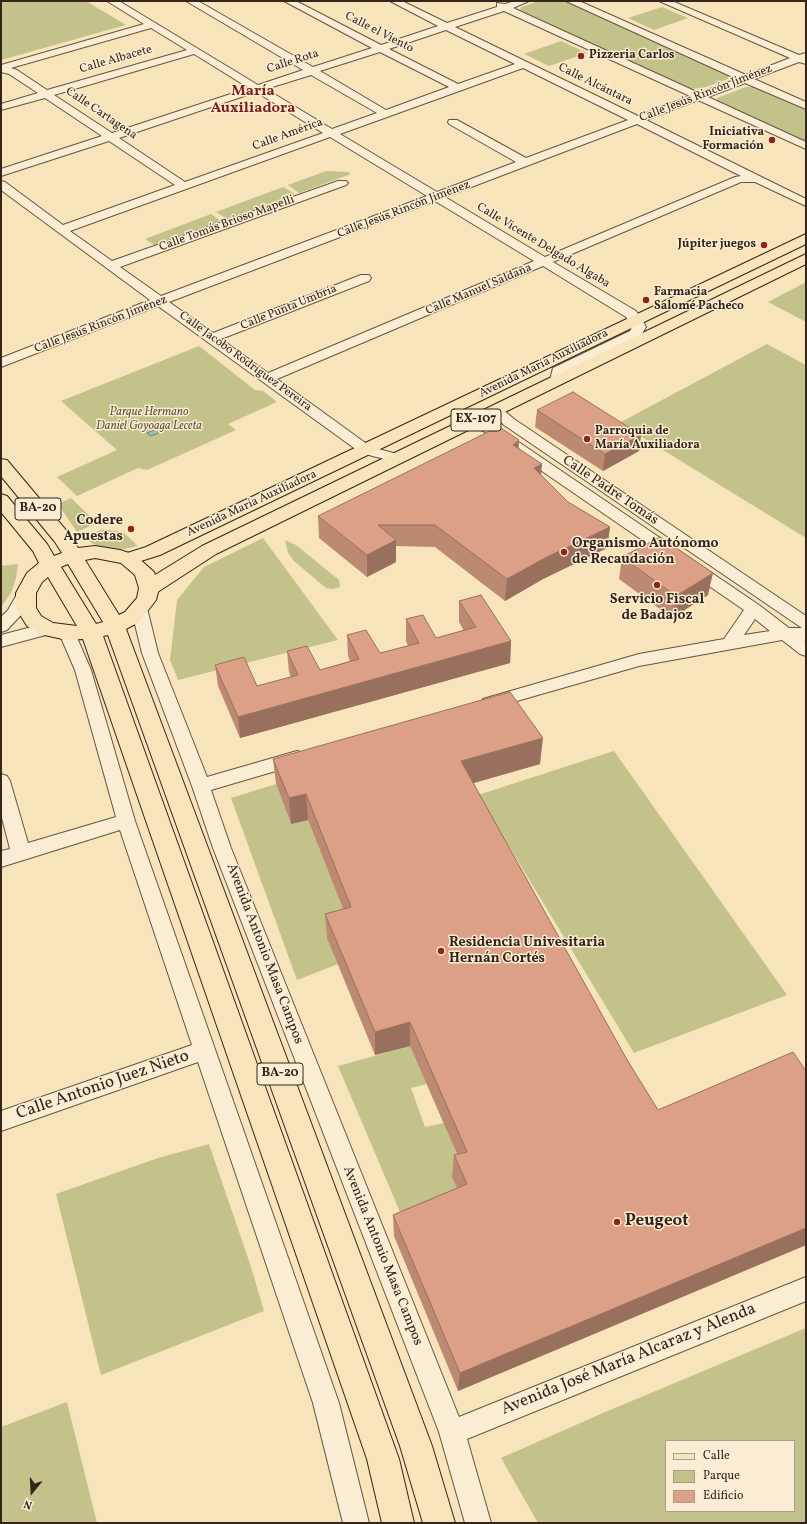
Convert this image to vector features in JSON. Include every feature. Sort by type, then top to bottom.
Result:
[{"type":"main road","name":"Avenida María Auxiliadora","points":[[128,559],[153,551],[366,450],[634,317],[806,238]]},
{"type":"main road","name":"Avenida María Auxiliadora","points":[[150,588],[209,550],[806,258]]},
{"type":"main road","name":"BA-20","points":[[1,464],[63,539],[74,555],[115,626]]},
{"type":"main road","name":"BA-20","points":[[1,500],[40,548],[50,564],[68,631],[383,1459],[398,1523]]},
{"type":"main road","points":[[95,552],[113,554],[128,559],[144,572],[150,588],[146,600],[132,617],[115,626],[68,631],[34,621],[29,615],[26,608],[26,593],[34,578],[50,564],[74,555],[95,552]]},
{"type":"main road","name":"Avenida Antonio Masa Campos","points":[[115,626],[416,1446],[439,1523]]},
{"type":"street","name":"Calle Vicente Delgado Algaba","points":[[112,1],[546,262],[634,317]]},
{"type":"street","points":[[191,1],[386,114]]},
{"type":"street","name":"Calle el Viento","points":[[289,1],[458,88]]},
{"type":"street","name":"Calle Alcántara","points":[[395,1],[806,203]]},
{"type":"street","points":[[492,1],[806,146]]},
{"type":"street","name":"Calle Rota","points":[[1,173],[380,47],[524,1]]},
{"type":"street","points":[[571,1],[806,106]]},
{"type":"street","points":[[664,1],[804,58]]},
{"type":"street","points":[[1,68],[152,25]]},
{"type":"street","name":"Calle Albacete","points":[[1,107],[45,93],[96,80],[195,51]]},
{"type":"street","name":"Calle Jesús Rincón Jiménez","points":[[1,363],[699,96],[804,58]]},
{"type":"street","name":"Calle América","points":[[61,230],[524,64]]},
{"type":"street","name":"Calle Cartagena","points":[[1,68],[13,72],[184,186]]},
{"type":"street","points":[[453,122],[527,163]]},
{"type":"street","name":"Calle Manuel Saldaña","points":[[268,378],[546,262],[739,179],[757,179]]},
{"type":"street","name":"Calle Tomás Brioso Mapelli","points":[[111,266],[342,183]]},
{"type":"street","name":"Calle Jacobo Rodríguez Pereira","points":[[1,184],[61,230],[213,338],[366,450],[396,458]]},
{"type":"street","name":"Calle Punta Umbría","points":[[213,338],[365,278]]},
{"type":"street","points":[[557,380],[558,371],[635,334],[639,328],[634,317]]},
{"type":"street","name":"Calle Padre Tomás","points":[[495,410],[509,422],[806,624]]},
{"type":"street","name":"Calle Padre Tomás","points":[[474,420],[499,435],[753,609],[806,650]]},
{"type":"street","points":[[1,626],[14,614],[26,593]]},
{"type":"street","name":"Avenida Antonio Masa Campos","points":[[139,608],[150,653],[201,786],[222,848],[452,1432],[478,1523]]},
{"type":"street","points":[[729,645],[753,609]]},
{"type":"street","points":[[1,640],[68,631],[83,670],[126,821],[326,1403],[356,1523]]},
{"type":"street","points":[[474,707],[639,660],[784,634],[806,634]]},
{"type":"street","points":[[201,786],[316,753]]},
{"type":"street","points":[[1,781],[21,852]]},
{"type":"street","points":[[1,858],[126,821]]},
{"type":"street","name":"Calle Antonio Juez Nieto","points":[[1,1121],[114,1083],[204,1050]]},
{"type":"street","name":"Avenida José María Alcaraz y Alenda","points":[[452,1432],[806,1289]]},
{"type":"green space","points":[[1,1],[86,1],[126,25],[1,60]]},
{"type":"green space","points":[[539,1],[566,1],[729,73],[728,79],[703,88],[687,89],[520,10],[521,7]]},
{"type":"green space","points":[[662,7],[688,18],[654,30],[628,18]]},
{"type":"green space","points":[[561,41],[587,53],[549,66],[524,54]]},
{"type":"green space","points":[[746,87],[754,87],[806,108],[806,143],[721,104],[717,100],[717,98]]},
{"type":"green space","points":[[326,171],[348,172],[351,174],[299,193],[288,185]]},
{"type":"green space","points":[[283,187],[295,194],[227,219],[216,212]]},
{"type":"green space","points":[[211,214],[221,221],[154,245],[145,239]]},
{"type":"green space","points":[[806,282],[806,322],[768,302]]},
{"type":"green space","points":[[767,344],[806,365],[806,538],[619,423]]},
{"type":"green space","name":"Parque Hermano Daniel Goyoaga Leceta","points":[[199,346],[255,390],[263,391],[277,402],[228,424],[236,430],[147,470],[138,468],[77,496],[57,477],[117,450],[61,401]]},
{"type":"green space","points":[[71,498],[97,523],[77,532],[58,504]]},
{"type":"green space","points":[[103,529],[123,532],[138,546],[123,549],[107,548],[93,544],[84,537]]},
{"type":"green space","points":[[263,538],[338,640],[178,680],[170,660],[177,600],[204,567]]},
{"type":"green space","points":[[285,540],[296,545],[339,580],[340,587],[333,589],[326,588],[294,561],[288,553]]},
{"type":"green space","points":[[18,564],[16,578],[11,593],[1,607],[1,566]]},
{"type":"green space","points":[[614,751],[787,995],[634,1053],[478,795]]},
{"type":"green space","points":[[276,784],[291,824],[308,820],[352,932],[338,964],[297,980],[231,798]]},
{"type":"green space","points":[[410,1046],[427,1084],[411,1088],[425,1127],[444,1123],[465,1174],[462,1198],[403,1219],[338,1066]]},
{"type":"green space","points":[[209,1144],[251,1267],[264,1311],[101,1375],[56,1194],[158,1158]]},
{"type":"green space","points":[[806,1328],[806,1523],[538,1523],[501,1458],[603,1413]]},
{"type":"green space","points":[[67,1402],[97,1523],[1,1523],[1,1427]]},
{"type":"water","points":[[173,422],[177,425],[151,436],[147,433]]},
{"type":"building","points":[[573,392],[641,435],[605,454],[537,410]]},
{"type":"building","points":[[501,428],[519,440],[513,445],[542,464],[534,468],[568,502],[610,527],[545,558],[507,579],[435,525],[378,525],[396,540],[367,555],[318,516],[492,430],[494,431]]},
{"type":"building","points":[[660,537],[713,573],[676,596],[622,557]]},
{"type":"building","points":[[481,595],[511,641],[238,717],[215,665],[244,657],[257,686],[298,675],[287,651],[307,646],[320,670],[359,659],[347,635],[366,630],[380,653],[419,643],[406,619],[423,615],[436,638],[476,627],[459,601]]},
{"type":"building","points":[[510,692],[543,738],[461,761],[626,1058],[658,1110],[793,1052],[806,1071],[806,1228],[460,1373],[393,1215],[467,1184],[454,1155],[467,1152],[410,1022],[375,1032],[325,914],[351,907],[306,794],[289,798],[273,759]]},
{"type":"place","name":"Pizzeria Carlos","points":[[581,56]]},
{"type":"place","name":"Iniciativa Formación","points":[[772,140]]},
{"type":"place","name":"Júpiter juegos","points":[[764,245]]},
{"type":"place","name":"Farmacia Salomé Pacheco","points":[[646,300]]},
{"type":"place","name":"Parroquia de María Auxiliadora","points":[[587,439]]},
{"type":"place","name":"Codere Apuestas","points":[[131,529]]},
{"type":"place","name":"Organismo Autónomo de Recaudación","points":[[564,552]]},
{"type":"place","name":"Servicio Fiscal de Badajoz","points":[[657,585]]},
{"type":"place","name":"Residencia Univesitaria Hernán Cortés","points":[[441,951]]},
{"type":"place","name":"Peugeot","points":[[617,1222]]},
{"type":"district","name":"María Auxiliadora","points":[[253,100]]}]
